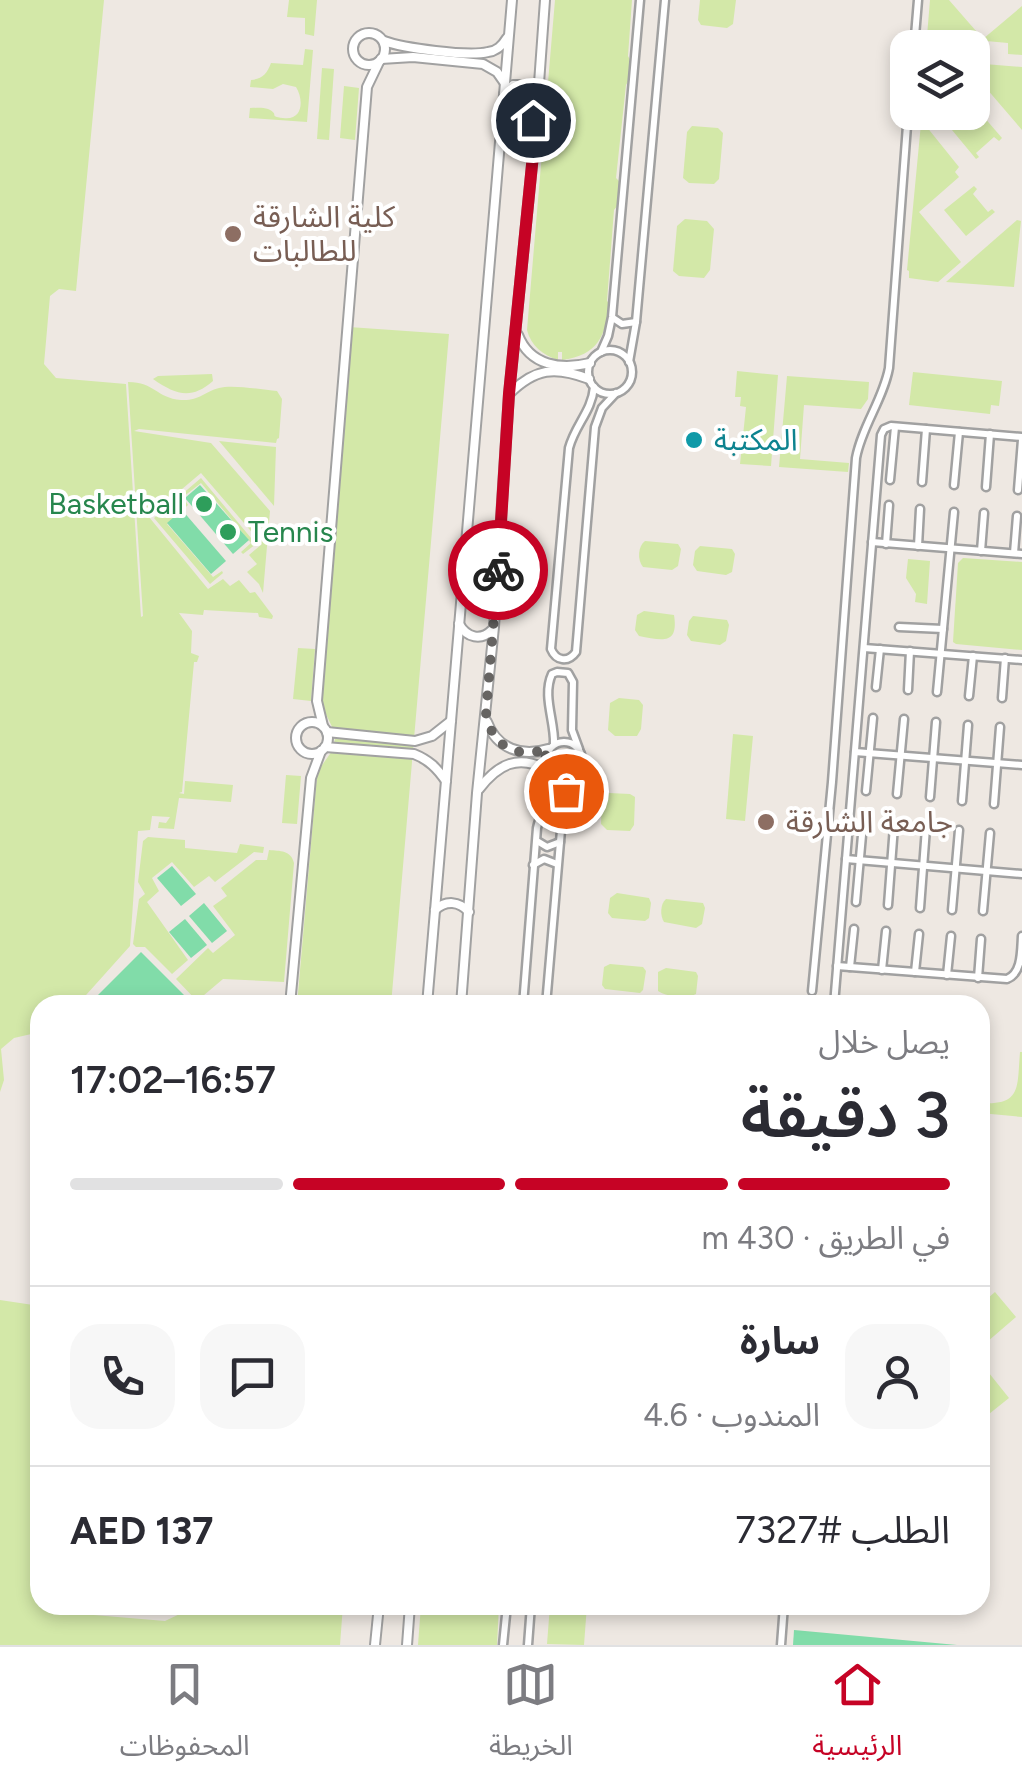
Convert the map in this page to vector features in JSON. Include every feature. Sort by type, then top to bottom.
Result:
[{"type":"street","points":[[428,995],[512,0]]},
{"type":"street","points":[[462,995],[494,628],[509,394],[546,0]]},
{"type":"street","points":[[509,394],[538,373],[590,362],[601,352],[608,336],[640,0]]},
{"type":"street","points":[[629,362],[636,322],[665,0]]},
{"type":"street","points":[[916,30],[918,0]]},
{"type":"street","points":[[367,88],[353,52],[354,42],[368,32],[405,47],[491,52],[509,34]]},
{"type":"street","points":[[291,995],[310,778],[328,740],[317,701],[367,88],[386,50],[384,40]]},
{"type":"street","points":[[454,51],[454,62]]},
{"type":"street","points":[[359,61],[369,65],[405,57],[454,62],[491,68],[505,83]]},
{"type":"street","points":[[504,95],[512,85],[525,88],[536,125]]},
{"type":"street","points":[[812,990],[856,458],[889,368],[907,130]]},
{"type":"street","points":[[612,317],[622,324],[636,322]]},
{"type":"street","points":[[516,331],[526,350],[539,360],[567,369],[608,394],[616,393]]},
{"type":"street","points":[[590,362],[589,410],[574,431],[569,448],[551,649],[562,660],[576,652],[595,427],[602,408],[630,381],[632,368],[626,357],[614,350],[601,352]]},
{"type":"street","points":[[538,373],[539,360]]},
{"type":"street","points":[[890,480],[895,426]]},
{"type":"street","points":[[835,995],[881,435],[895,426],[1022,438],[1018,490]]},
{"type":"street","points":[[922,482],[926,429]]},
{"type":"street","points":[[954,485],[959,432]]},
{"type":"street","points":[[986,487],[990,434]]},
{"type":"street","points":[[886,544],[889,505]]},
{"type":"street","points":[[918,546],[920,509]]},
{"type":"street","points":[[938,692],[954,512]]},
{"type":"street","points":[[981,551],[984,513]]},
{"type":"street","points":[[872,542],[1018,554],[1017,516]]},
{"type":"street","points":[[459,624],[467,634],[476,637],[494,628]]},
{"type":"street","points":[[898,627],[944,628]]},
{"type":"street","points":[[863,648],[1022,660]]},
{"type":"street","points":[[876,688],[880,649]]},
{"type":"street","points":[[908,690],[910,651]]},
{"type":"street","points":[[969,696],[973,656]]},
{"type":"street","points":[[1002,698],[1004,658]]},
{"type":"street","points":[[477,793],[490,775],[515,762],[533,764],[549,771],[563,778],[578,771],[582,756],[570,720],[573,682],[568,673],[552,674],[548,685],[551,747],[545,759],[549,771],[552,786],[540,815],[536,840],[523,995]]},
{"type":"street","points":[[310,778],[296,739],[317,701]]},
{"type":"street","points":[[486,713],[492,733],[515,751],[534,753],[567,742],[578,749]]},
{"type":"street","points":[[866,791],[873,718]]},
{"type":"street","points":[[898,794],[904,719]]},
{"type":"street","points":[[304,724],[314,722],[325,729],[416,741],[432,736],[451,721]]},
{"type":"street","points":[[930,796],[936,722]]},
{"type":"street","points":[[962,801],[968,725]]},
{"type":"street","points":[[994,804],[1000,726]]},
{"type":"street","points":[[404,752],[406,740]]},
{"type":"street","points":[[302,750],[311,754],[323,749],[404,752],[425,758],[446,781]]},
{"type":"street","points":[[515,751],[515,762]]},
{"type":"street","points":[[854,752],[1022,766]]},
{"type":"street","points":[[547,995],[563,807],[572,776]]},
{"type":"street","points":[[856,902],[863,824]]},
{"type":"street","points":[[888,906],[894,826]]},
{"type":"street","points":[[920,908],[926,828]]},
{"type":"street","points":[[952,910],[958,830]]},
{"type":"street","points":[[983,912],[990,833]]},
{"type":"street","points":[[536,840],[548,846],[560,842]]},
{"type":"street","points":[[846,859],[1022,874]]},
{"type":"street","points":[[533,865],[544,860],[558,864]]},
{"type":"street","points":[[435,910],[455,902],[469,912]]},
{"type":"street","points":[[850,967],[854,929]]},
{"type":"street","points":[[882,970],[886,931]]},
{"type":"street","points":[[914,973],[919,934]]},
{"type":"street","points":[[946,975],[951,936]]},
{"type":"street","points":[[837,966],[1008,979],[1016,976],[1020,968],[1022,936]]},
{"type":"street","points":[[978,978],[981,939]]},
{"type":"street","points":[[375,1645],[377,1615]]},
{"type":"street","points":[[407,1645],[409,1615]]},
{"type":"street","points":[[504,1645],[506,1615]]},
{"type":"street","points":[[528,1645],[530,1615]]},
{"type":"street","points":[[780,1645],[783,1615]]},
{"type":"green space","points":[[0,0],[104,0],[76,291],[59,289],[50,296],[44,364],[56,378],[126,384],[141,617],[128,382],[181,400],[219,388],[277,391],[282,399],[276,443],[134,431],[211,443],[270,511],[263,593],[247,572],[257,564],[249,555],[262,544],[201,473],[149,517],[208,589],[223,579],[230,586],[239,580],[250,593],[255,592],[273,616],[272,619],[259,617],[258,613],[204,610],[203,615],[179,613],[192,631],[191,653],[199,656],[194,662],[179,793],[184,794],[185,781],[233,785],[231,802],[179,798],[174,829],[158,828],[159,822],[166,823],[170,817],[152,816],[150,830],[138,831],[130,946],[86,995],[30,995],[30,1034],[14,1038],[1,1049],[4,1080],[0,1092]]},
{"type":"green space","points":[[289,0],[317,0],[314,36],[305,34],[305,18],[287,17]]},
{"type":"green space","points":[[555,0],[632,0],[628,56],[631,70],[616,178],[621,183],[614,210],[608,315],[592,348],[562,360],[562,352],[558,352],[558,360],[538,349],[527,330]]},
{"type":"green space","points":[[700,0],[736,0],[733,24],[727,28],[701,25]]},
{"type":"green space","points":[[930,0],[949,0],[975,30],[928,30]]},
{"type":"green space","points":[[1022,6],[1022,55],[1008,54],[1008,43],[990,41],[990,33]]},
{"type":"green space","points":[[305,49],[313,50],[307,122],[249,118],[250,108],[268,109],[283,118],[298,113],[301,103],[296,87],[250,87],[251,80],[264,75],[271,63],[303,65]]},
{"type":"green space","points":[[990,64],[1022,67],[1022,130],[990,93]]},
{"type":"green space","points":[[322,68],[334,69],[329,140],[317,139]]},
{"type":"green space","points":[[344,86],[359,88],[355,140],[340,138]]},
{"type":"green space","points":[[990,124],[1002,138],[999,141],[994,137],[976,153],[976,159],[952,130],[990,130]]},
{"type":"green space","points":[[692,126],[718,128],[723,133],[719,179],[714,184],[689,183],[683,178],[687,132]]},
{"type":"green space","points":[[920,130],[929,130],[959,167],[955,172],[959,177],[919,212],[961,262],[938,282],[909,278]]},
{"type":"green space","points":[[974,186],[977,189],[973,194],[988,212],[995,212],[966,236],[944,210]]},
{"type":"green space","points":[[685,219],[707,221],[714,229],[710,270],[704,278],[679,276],[673,271],[677,226]]},
{"type":"green space","points":[[1017,220],[1021,221],[1014,287],[946,282]]},
{"type":"green space","points":[[349,327],[449,334],[392,995],[298,995],[318,771],[332,751],[336,735],[322,706]]},
{"type":"green space","points":[[737,371],[778,375],[771,466],[740,464],[746,407],[740,406],[741,397],[735,397]]},
{"type":"green space","points":[[913,372],[1002,381],[999,406],[991,405],[990,414],[909,405]]},
{"type":"green space","points":[[212,374],[213,381],[190,393],[176,392],[153,379],[158,376]]},
{"type":"green space","points":[[787,376],[869,382],[868,399],[861,409],[804,405],[800,459],[849,463],[848,472],[779,467]]},
{"type":"green space","points":[[219,441],[276,447],[274,506]]},
{"type":"green space","points":[[201,478],[256,544],[241,552],[251,543],[201,483],[183,497],[188,505],[167,524],[213,577],[222,571],[210,584],[154,518]]},
{"type":"green space","points":[[200,485],[249,540],[233,554],[185,498]]},
{"type":"green space","points":[[182,510],[226,561],[211,574],[167,523]]},
{"type":"green space","points":[[645,541],[678,544],[678,566],[672,570],[643,567],[639,553]]},
{"type":"green space","points":[[700,546],[732,549],[732,572],[726,575],[697,571],[693,565]]},
{"type":"green space","points":[[963,558],[1022,562],[1022,650],[953,642],[958,563]]},
{"type":"green space","points":[[908,559],[930,561],[927,604],[915,602],[916,594],[906,578]]},
{"type":"green space","points":[[644,611],[674,615],[671,636],[639,636],[635,630],[637,615]]},
{"type":"green space","points":[[693,616],[727,620],[726,641],[720,645],[691,641],[687,635]]},
{"type":"green space","points":[[298,648],[315,649],[311,701],[293,699]]},
{"type":"green space","points":[[619,698],[639,700],[643,705],[637,736],[615,736],[608,730],[610,703]]},
{"type":"green space","points":[[733,734],[753,736],[745,821],[726,819]]},
{"type":"green space","points":[[286,775],[301,776],[297,824],[282,823]]},
{"type":"green space","points":[[609,793],[635,797],[634,825],[630,831],[607,830],[601,824],[602,799]]},
{"type":"green space","points":[[148,837],[185,840],[185,848],[237,853],[240,844],[264,847],[263,853],[254,852],[215,882],[209,876],[194,887],[172,862],[152,878],[159,891],[147,902],[188,960],[172,974],[145,947],[133,944],[139,899],[145,894],[138,882],[143,841]]},
{"type":"green space","points":[[269,850],[281,851],[288,853],[294,863],[284,982],[223,979],[204,995],[191,995],[176,979],[208,948],[213,953],[235,935],[213,906],[227,896],[221,888],[256,860],[267,860]]},
{"type":"green space","points":[[172,866],[196,894],[181,906],[157,878]]},
{"type":"green space","points":[[617,893],[649,898],[649,918],[612,918],[608,913],[610,898]]},
{"type":"green space","points":[[666,899],[703,903],[702,924],[696,928],[664,922],[661,910]]},
{"type":"green space","points":[[204,903],[227,931],[212,943],[189,916]]},
{"type":"green space","points":[[185,919],[207,945],[191,958],[169,932]]},
{"type":"green space","points":[[141,952],[184,995],[98,995]]},
{"type":"green space","points":[[604,967],[643,967],[643,990],[640,993],[605,989]]},
{"type":"green space","points":[[666,968],[696,972],[696,994],[666,995],[658,991],[658,972]]},
{"type":"green space","points":[[1022,1052],[1022,1117],[990,1114],[990,1103],[1004,1101],[1015,1092]]},
{"type":"green space","points":[[995,1292],[1016,1317],[990,1339],[990,1296]]},
{"type":"green space","points":[[0,1300],[30,1304],[30,1615],[165,1621],[178,1615],[342,1615],[340,1645],[0,1645]]},
{"type":"green space","points":[[990,1374],[1009,1398],[990,1413]]},
{"type":"green space","points":[[420,1615],[498,1615],[497,1645],[418,1645]]},
{"type":"green space","points":[[549,1615],[586,1615],[584,1645],[547,1644]]},
{"type":"green space","points":[[794,1630],[957,1645],[793,1645]]},
{"type":"way so far","points":[[498,570],[488,726],[496,739],[515,751],[534,753],[548,749],[548,770],[558,778],[572,776],[566,791]]},
{"type":"place","name":"كلية الشارقة للطالبات","points":[[233,234]]},
{"type":"place","name":"المكتبة","points":[[694,440]]},
{"type":"place","name":"Basketball","points":[[204,504]]},
{"type":"place","name":"Tennis","points":[[228,532]]},
{"type":"place","name":"جامعة الشارقة","points":[[766,822]]},
{"type":"route","points":[[498,570],[509,394],[536,125],[533,120]]}]
